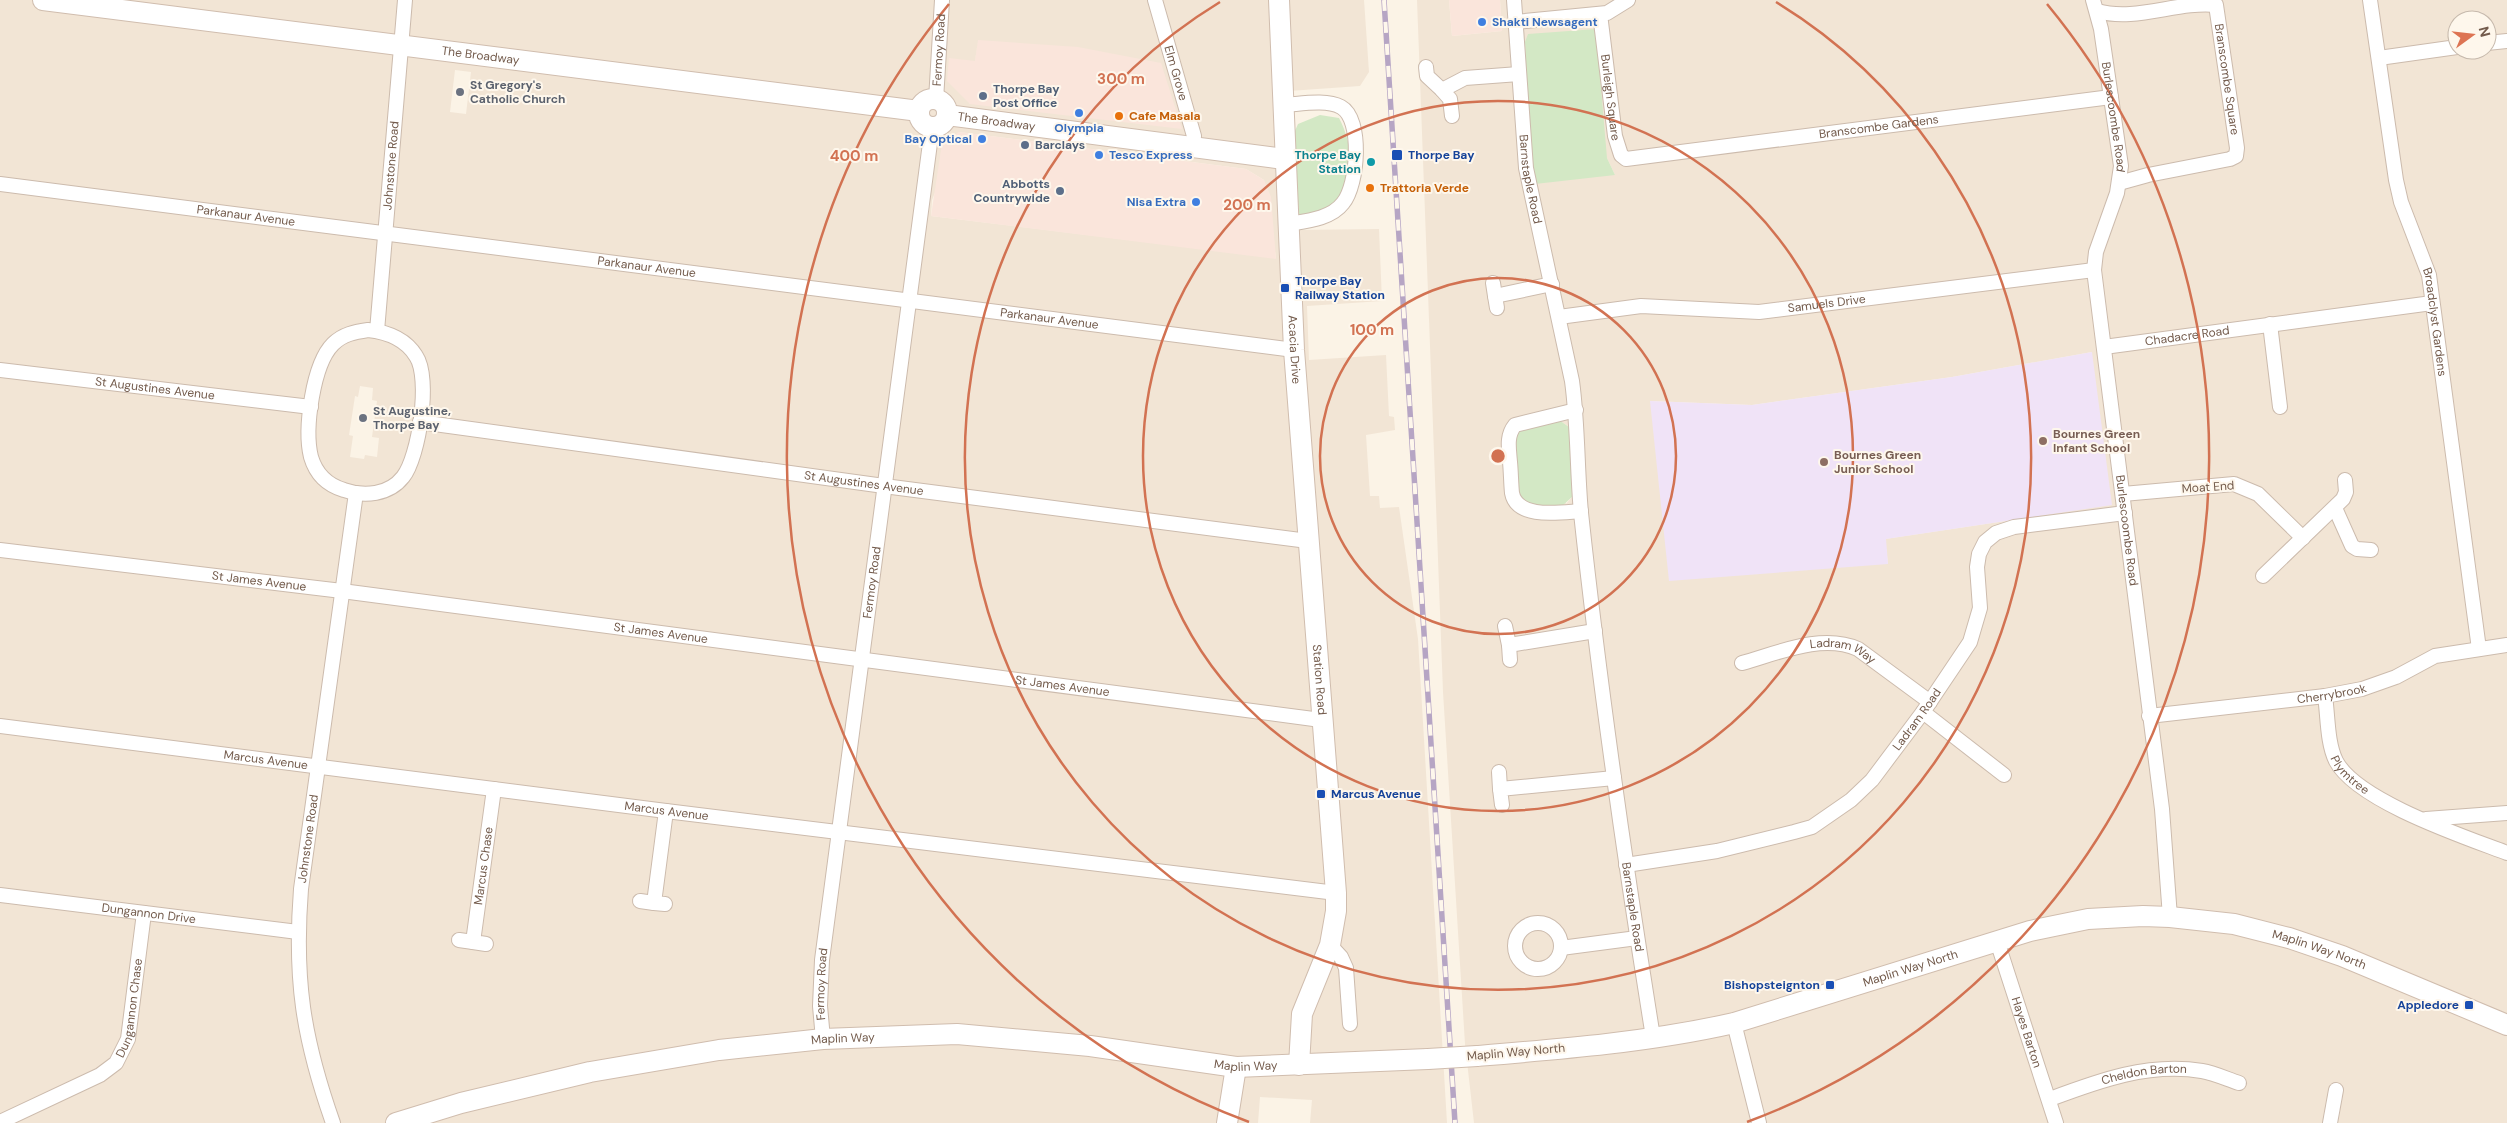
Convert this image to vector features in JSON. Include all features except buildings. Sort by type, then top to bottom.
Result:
[{"type":"street","name":"The Broadway","points":[[43,0],[1284,158]]},
{"type":"street","name":"Johnstone Road","points":[[377,331],[387,233],[404,0]]},
{"type":"street","name":"Fermoy Road","points":[[823,1039],[820,992],[822,960],[860,660],[934,113],[942,0]]},
{"type":"street","name":"Elm Grove","points":[[1155,0],[1194,136],[1193,147]]},
{"type":"street","name":"Acacia Drive","points":[[1279,0],[1284,105],[1284,158],[1298,415]]},
{"type":"street","name":"Barnstaple Road","points":[[1514,0],[1526,168],[1559,317],[1576,410],[1581,511],[1595,631],[1626,865],[1653,1037]]},
{"type":"street","points":[[1515,22],[1607,13],[1628,0]]},
{"type":"street","name":"Broadclyst Gardens","points":[[2370,0],[2396,180],[2401,202],[2429,276],[2479,649]]},
{"type":"street","name":"Branscombe Square","points":[[2095,6],[2116,15],[2216,4],[2237,148],[2236,156],[2230,159],[2148,175],[2119,183]]},
{"type":"street","name":"Burlescoombe Road","points":[[2095,6],[2121,166],[2119,183],[2096,252],[2094,270],[2162,809],[2170,916]]},
{"type":"street","name":"Burleigh Square","points":[[1600,14],[1617,148],[1626,159],[1645,156]]},
{"type":"street","points":[[2379,58],[2447,48]]},
{"type":"street","points":[[1426,67],[1427,76],[1450,99],[1452,116]]},
{"type":"street","points":[[1442,90],[1465,78],[1519,74]]},
{"type":"street","name":"Branscombe Gardens","points":[[1645,156],[2111,97]]},
{"type":"street","points":[[1284,105],[1326,104],[1339,106],[1348,112],[1352,121],[1356,162],[1355,178],[1343,204],[1315,220],[1288,224]]},
{"type":"street","name":"Parkanaur Avenue","points":[[0,184],[1294,350]]},
{"type":"street","name":"Samuels Drive","points":[[1559,317],[1641,306],[1759,312],[2094,270]]},
{"type":"street","points":[[1495,296],[1552,284]]},
{"type":"street","name":"Chadacre Road","points":[[2104,347],[2432,303]]},
{"type":"street","points":[[2270,324],[2280,407]]},
{"type":"street","points":[[377,331],[398,338],[418,358],[422,378],[420,422],[412,456],[404,476],[396,484],[377,493],[356,493],[334,487],[324,480],[317,471],[310,453],[312,407],[322,360],[334,342],[355,332],[377,331]]},
{"type":"street","name":"St Augustines Avenue","points":[[0,370],[312,407]]},
{"type":"street","points":[[1576,410],[1520,422],[1511,430],[1509,447],[1512,495],[1520,506],[1531,511],[1542,512],[1581,511]]},
{"type":"street","name":"Station Road","points":[[1298,415],[1336,892],[1336,911],[1330,945],[1302,1014],[1299,1064]]},
{"type":"street","name":"St Augustines Avenue","points":[[420,422],[884,486],[1308,541]]},
{"type":"street","points":[[2263,576],[2335,508],[2346,492],[2345,480]]},
{"type":"street","name":"Moat End","points":[[2123,494],[2234,484],[2258,494],[2303,538]]},
{"type":"street","name":"Johnstone Road","points":[[333,1123],[306,1035],[301,998],[298,932],[301,889],[356,493]]},
{"type":"street","points":[[2335,508],[2352,546],[2357,549],[2371,550]]},
{"type":"street","name":"Ladram Road","points":[[1626,865],[1717,851],[1812,827],[1850,800],[1872,780],[1966,649],[1976,626],[1980,608],[1977,567],[1979,554],[1985,542],[1996,533],[2014,527],[2125,513]]},
{"type":"street","name":"St James Avenue","points":[[0,550],[342,591],[1321,720]]},
{"type":"street","points":[[1505,626],[1510,660]]},
{"type":"street","points":[[1509,645],[1595,631]]},
{"type":"street","name":"Ladram Way","points":[[1742,663],[1820,643],[1846,644],[1858,649],[2004,775]]},
{"type":"street","name":"Cherrybrook","points":[[2149,716],[2326,696],[2362,689],[2396,677],[2435,656],[2507,645]]},
{"type":"street","name":"Plymtree","points":[[2326,696],[2332,747],[2342,770],[2359,784],[2421,819],[2507,853]]},
{"type":"street","name":"Marcus Avenue","points":[[0,726],[319,768],[1336,892]]},
{"type":"street","points":[[1499,772],[1502,805]]},
{"type":"street","points":[[1500,789],[1614,778]]},
{"type":"street","name":"Marcus Chase","points":[[459,940],[479,943],[494,789]]},
{"type":"street","points":[[653,903],[666,811]]},
{"type":"street","points":[[2421,819],[2507,813]]},
{"type":"street","points":[[2461,835],[2463,817]]},
{"type":"street","name":"Dungannon Drive","points":[[0,895],[298,932]]},
{"type":"street","name":"Dungannon Chase","points":[[0,1122],[100,1075],[116,1063],[128,1038],[144,913]]},
{"type":"street","name":"Maplin Way North","points":[[1299,1064],[1428,1059],[1544,1051],[1694,1032],[1734,1023],[2030,931],[2088,919],[2170,916],[2234,924],[2289,938],[2342,956],[2507,1025]]},
{"type":"street","points":[[1561,948],[1637,938]]},
{"type":"street","name":"Hayes Barton","points":[[1997,941],[2050,1099],[2056,1123]]},
{"type":"street","points":[[1330,945],[1341,957],[1346,968],[1350,1024]]},
{"type":"street","points":[[1734,1023],[1759,1123]]},
{"type":"street","name":"Maplin Way","points":[[396,1123],[462,1103],[590,1072],[719,1050],[823,1039],[957,1034],[1090,1046],[1236,1067],[1299,1064]]},
{"type":"street","points":[[1227,1123],[1236,1067]]},
{"type":"street","name":"Cheldon Barton","points":[[2050,1099],[2100,1081],[2148,1070],[2202,1071],[2239,1083]]},
{"type":"street","points":[[2330,1123],[2336,1090]]},
{"type":"shaded area","points":[[0,0],[1364,0],[1369,72],[1360,86],[1289,91],[1296,230],[1379,229],[1382,301],[1307,306],[1309,360],[1386,355],[1389,416],[1394,417],[1395,430],[1366,435],[1370,496],[1379,496],[1380,508],[1399,507],[1418,639],[1447,1123],[1310,1123],[1312,1100],[1260,1097],[1258,1123],[0,1123]],"holes":[[[978,40],[970,104],[949,59],[975,62]],[[455,70],[471,72],[466,114],[450,112]],[[959,132],[1246,169],[1264,180],[1276,258],[931,216],[932,200]],[[360,386],[373,388],[372,400],[377,401],[372,437],[379,438],[377,457],[365,455],[364,459],[350,457],[353,436],[349,435],[355,396],[358,397]]]},
{"type":"shaded area","points":[[1417,0],[1449,0],[1452,36],[1502,31],[1500,0],[2507,0],[2507,1123],[1474,1123],[1465,1044],[1443,692]],"holes":[[[1525,42],[1607,158],[1615,175],[1531,173]],[[2092,352],[2019,519],[1885,539],[1888,564],[1650,401],[1752,405],[1952,377]],[[1559,420],[1569,427],[1572,497],[1566,504]]]},
{"type":"shaded area","points":[[1449,0],[1500,0],[1502,31],[1452,36]]},
{"type":"shaded area","points":[[978,40],[1078,47],[1161,63],[1182,129],[970,104],[947,81],[949,58],[975,61]]},
{"type":"shaded area","points":[[959,132],[1246,169],[1264,180],[1271,197],[1276,259],[931,216],[942,143]]},
{"type":"shaded area","name":"Bournes Green Junior School","points":[[2092,352],[2112,505],[1886,539],[1888,564],[1669,581],[1650,401],[1752,405],[1952,377]]},
{"type":"green space","points":[[1596,29],[1607,158],[1615,175],[1535,184],[1531,173],[1525,42],[1528,34]]},
{"type":"green space","points":[[1320,115],[1339,118],[1350,151],[1350,177],[1345,191],[1333,209],[1299,218],[1294,133],[1298,124]]},
{"type":"green space","points":[[1559,420],[1569,427],[1570,432],[1572,497],[1561,507],[1531,506],[1518,495],[1513,437],[1521,427]]},
{"type":"railway","points":[[1384,0],[1455,1123]]},
{"type":"place","name":"Shakti Newsagent","points":[[1482,22]]},
{"type":"place","name":"St Gregory's Catholic Church","points":[[460,92]]},
{"type":"place","name":"Thorpe Bay Post Office","points":[[983,96]]},
{"type":"place","name":"Olympia","points":[[1079,113]]},
{"type":"place","name":"Cafe Masala","points":[[1119,116]]},
{"type":"place","name":"Bay Optical","points":[[982,139]]},
{"type":"place","name":"Barclays","points":[[1025,145]]},
{"type":"place","name":"Tesco Express","points":[[1099,155]]},
{"type":"place","name":"Thorpe Bay","points":[[1397,155]]},
{"type":"place","name":"Thorpe Bay Station","points":[[1371,162]]},
{"type":"place","name":"Trattoria Verde","points":[[1370,188]]},
{"type":"place","name":"Abbotts Countrywide","points":[[1060,191]]},
{"type":"place","name":"Nisa Extra","points":[[1196,202]]},
{"type":"place","name":"Thorpe Bay Railway Station","points":[[1285,288]]},
{"type":"place","name":"St Augustine, Thorpe Bay","points":[[363,418]]},
{"type":"place","name":"Bournes Green Infant School","points":[[2043,441]]},
{"type":"place","name":"Bournes Green Junior School","points":[[1824,462]]},
{"type":"place","name":"Marcus Avenue","points":[[1321,794]]},
{"type":"place","name":"Bishopsteignton","points":[[1830,985]]},
{"type":"place","name":"Appledore","points":[[2469,1005]]}]
